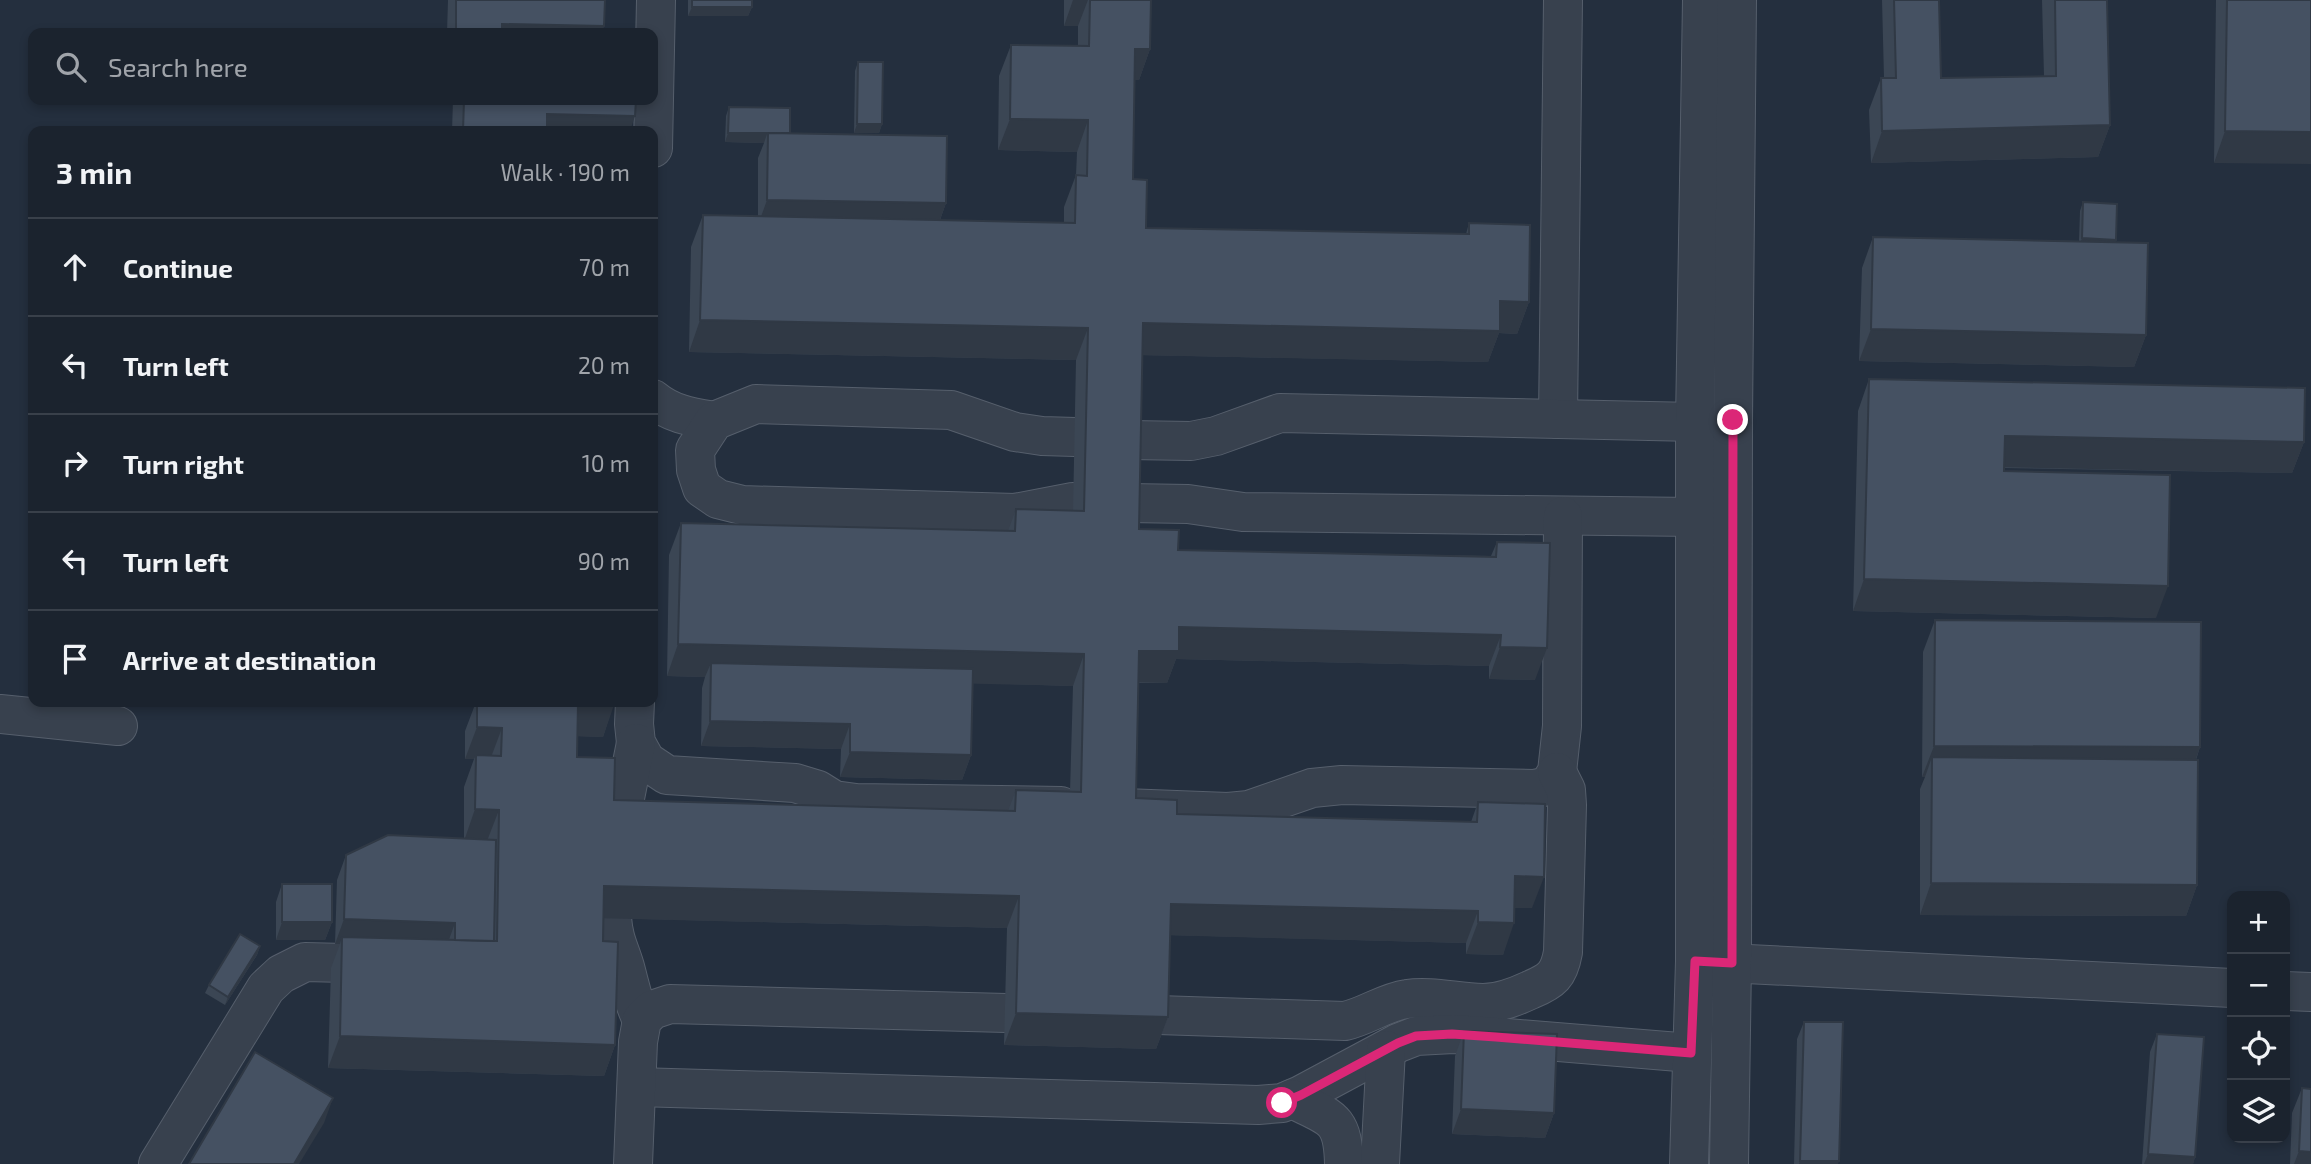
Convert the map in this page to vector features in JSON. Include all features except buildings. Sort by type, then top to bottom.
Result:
[{"type":"street","points":[[655,28],[656,0]]},
{"type":"street","points":[[1558,419],[1563,0]]},
{"type":"street","points":[[1689,1164],[1695,961],[1695,422],[1702,0]]},
{"type":"street","points":[[1729,1164],[1737,0]]},
{"type":"street","points":[[653,126],[654,105]]},
{"type":"street","points":[[658,403],[665,409],[685,416],[714,421],[756,404],[951,410],[1015,432],[1075,437]]},
{"type":"street","points":[[1130,440],[1191,441],[1216,436],[1280,413],[1695,422]]},
{"type":"street","points":[[714,421],[695,450],[696,470],[702,488],[718,499],[742,505],[1014,513],[1073,502]]},
{"type":"street","points":[[1188,504],[1181,486],[1184,457],[1191,441]]},
{"type":"street","points":[[1129,503],[1188,504],[1243,512],[1695,517]]},
{"type":"street","points":[[1158,1015],[1345,1021],[1360,1018],[1402,999],[1485,1003],[1505,1000],[1544,984],[1559,971],[1563,952],[1567,805],[1566,790],[1558,772],[1562,726],[1563,516]]},
{"type":"street","points":[[618,833],[636,743],[635,707]]},
{"type":"street","points":[[0,714],[118,726]]},
{"type":"street","points":[[636,743],[646,761],[667,775],[796,783],[818,790],[834,800],[856,803],[1070,806],[1228,812],[1249,810],[1312,788],[1342,785],[1534,789],[1548,786],[1558,772]]},
{"type":"street","points":[[612,918],[614,938],[623,960],[632,1001],[642,1020],[633,1164]]},
{"type":"street","points":[[1695,961],[2227,988]]},
{"type":"street","points":[[158,1164],[266,988],[281,974],[305,962],[416,965]]},
{"type":"street","points":[[2290,991],[2311,992]]},
{"type":"street","points":[[642,1020],[652,1010],[670,1004],[1006,1013]]},
{"type":"street","points":[[637,1087],[1258,1105],[1282,1103],[1292,1099],[1416,1036],[1452,1034],[1691,1053]]},
{"type":"street","points":[[1380,1164],[1386,1049]]},
{"type":"street","points":[[1292,1099],[1337,1124],[1344,1141],[1344,1164]]},
{"type":"route","points":[[1282,1103],[1416,1036],[1452,1034],[1691,1053],[1695,961],[1732,963],[1733,420]]}]
